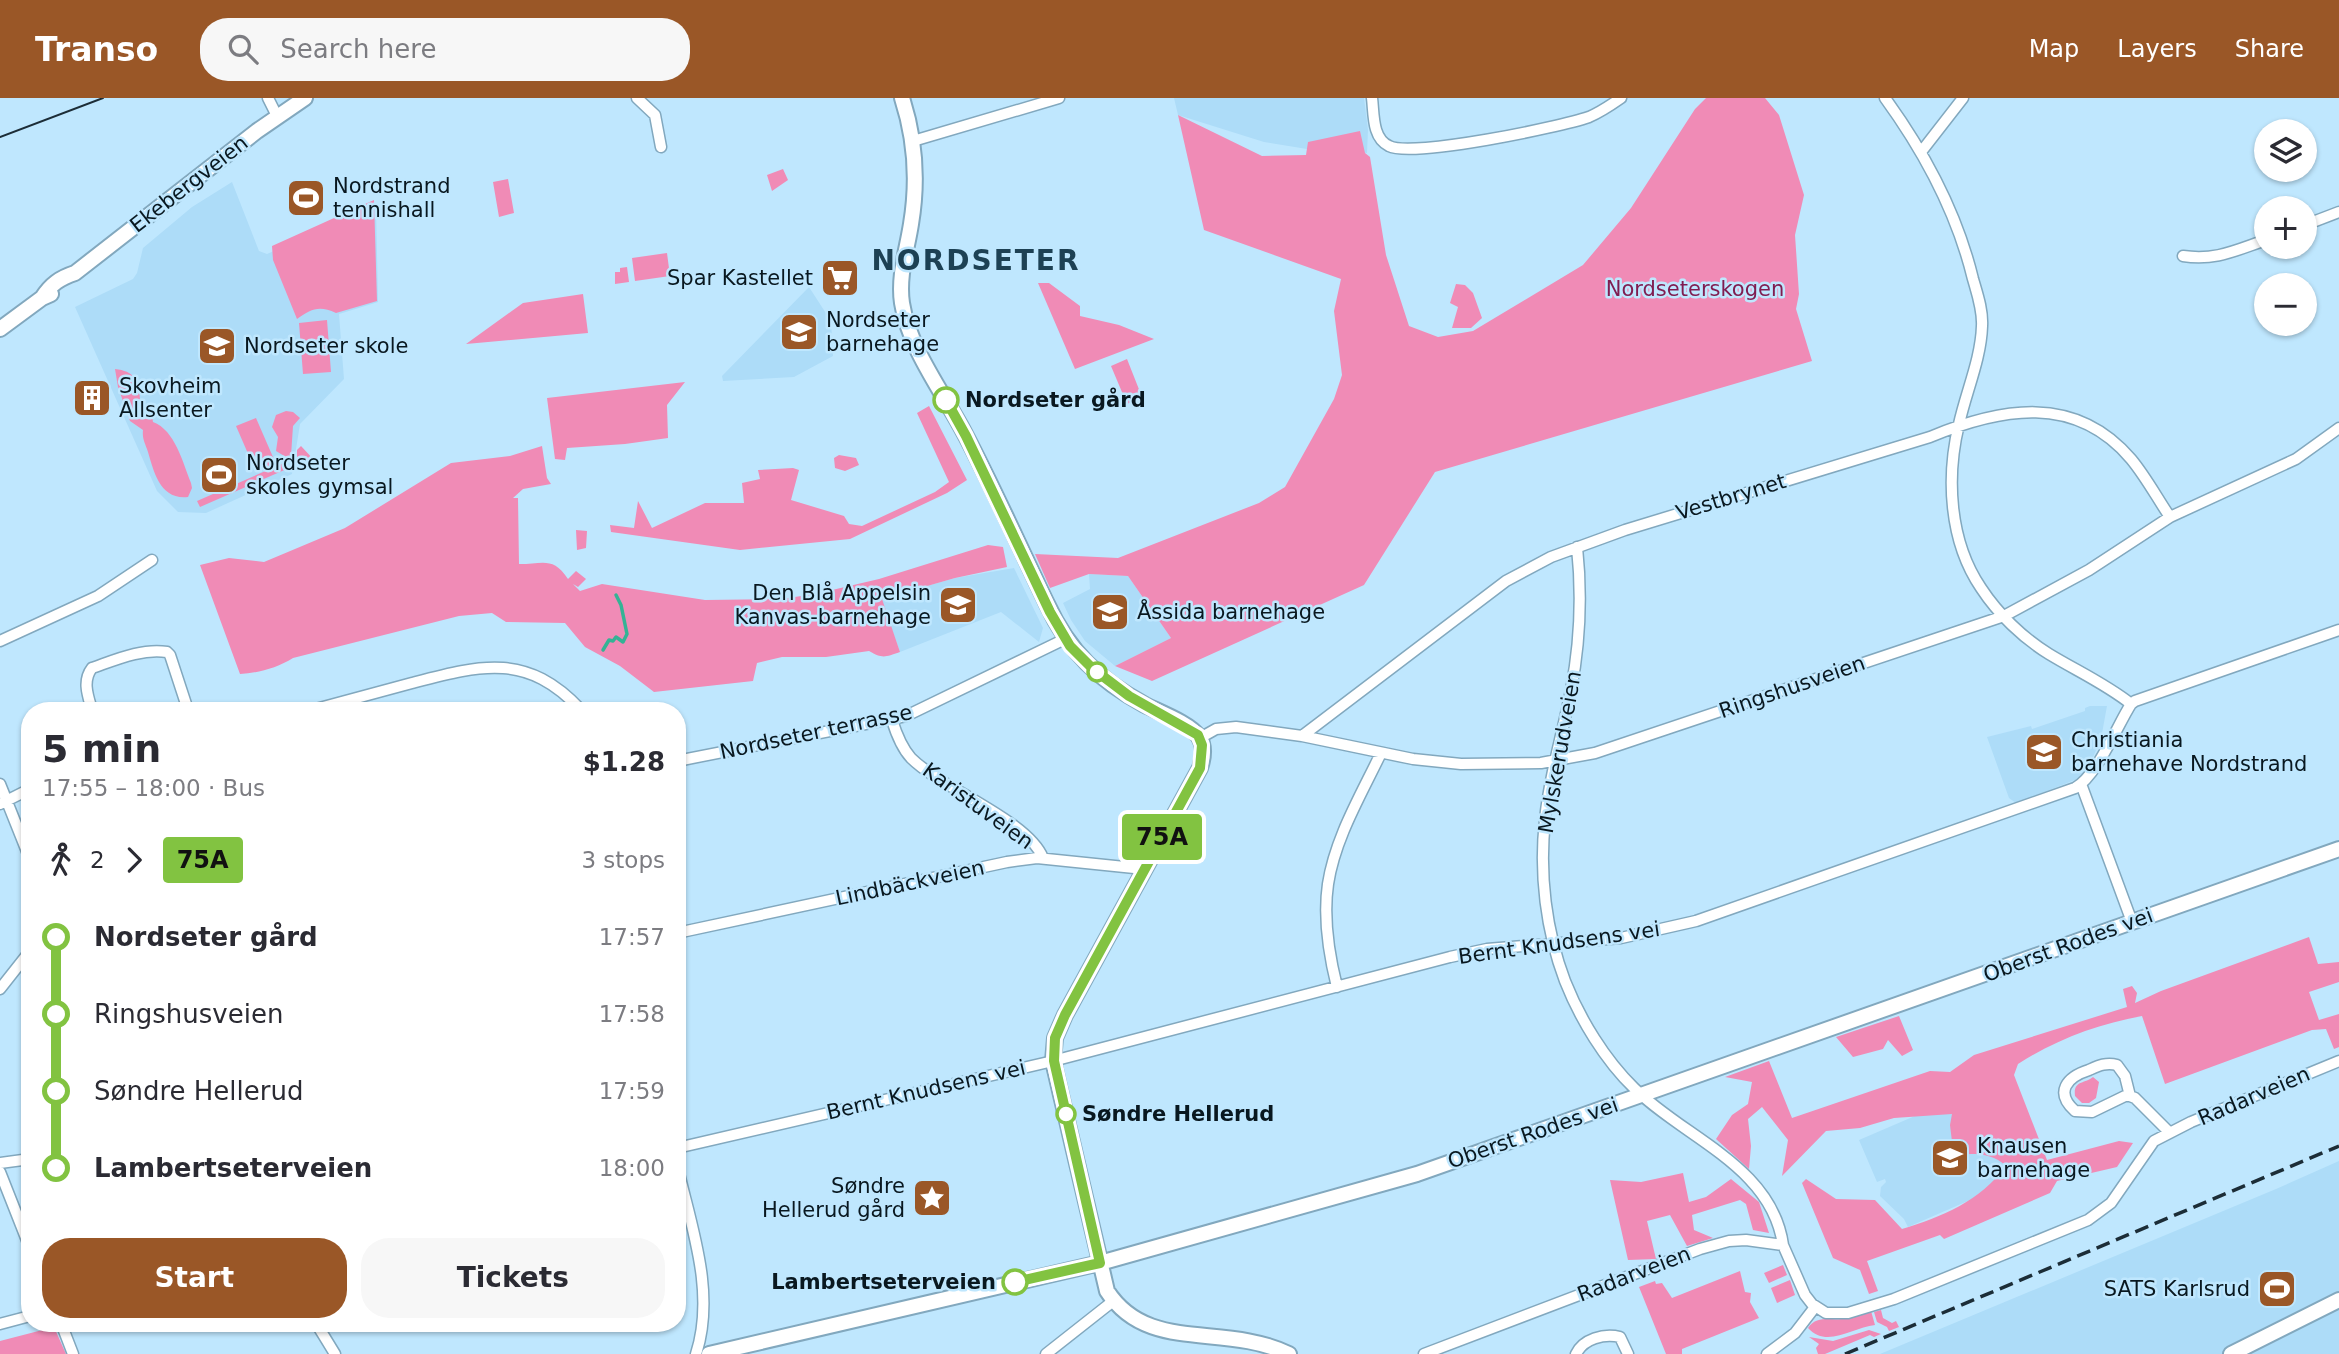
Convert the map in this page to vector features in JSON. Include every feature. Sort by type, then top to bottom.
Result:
[{"type":"main road","name":"Ekebergveien","points":[[0,329],[42,298],[61,289],[75,273],[305,98]]},
{"type":"main road","points":[[902,98],[913,141],[914,202],[901,288],[908,328],[966,436],[1065,639],[1088,665],[1108,681],[1194,732],[1200,738],[1203,751],[1200,768],[1061,1022],[1053,1049],[1100,1263],[1112,1301],[1122,1316],[1136,1329],[1173,1343],[1260,1345],[1289,1354]]},
{"type":"main road","name":"Oberst Rodes vei","points":[[709,1354],[1100,1263],[1417,1174],[2339,849]]},
{"type":"main road","points":[[2231,1354],[2339,1300]]},
{"type":"street","points":[[268,98],[277,117]]},
{"type":"street","points":[[637,98],[655,115],[661,147]]},
{"type":"street","points":[[913,141],[1059,98]]},
{"type":"street","points":[[1372,98],[1376,133],[1381,141],[1398,149],[1462,143],[1576,120],[1604,110],[1621,98]]},
{"type":"street","points":[[1885,98],[1941,189],[1964,245],[1982,318],[1979,349],[1958,425],[1952,488],[1959,540],[1976,580],[1995,607],[2027,638],[2131,704]]},
{"type":"street","points":[[1920,152],[1963,98]]},
{"type":"street","points":[[2317,220],[2339,212]]},
{"type":"street","points":[[2183,256],[2204,259],[2219,257],[2254,244]]},
{"type":"street","name":"Vestbrynet","points":[[1303,736],[1506,581],[1540,562],[1577,547],[1995,415],[2040,411],[2077,420],[2103,435],[2133,461],[2170,517]]},
{"type":"street","name":"Ringshusveien","points":[[1200,738],[1216,729],[1236,727],[1461,764],[1516,765],[1555,761],[1612,748],[2004,616],[2089,570],[2170,517],[2283,466],[2339,428]]},
{"type":"street","name":"Mylskerudveien","points":[[1577,547],[1579,614],[1575,662],[1547,800],[1545,890],[1552,943],[1566,984],[1602,1047],[1642,1095],[1743,1172],[1760,1189],[1781,1232],[1783,1245]]},
{"type":"street","points":[[0,640],[97,596],[152,560]]},
{"type":"street","points":[[2133,922],[2081,784],[2116,732],[2131,704],[2339,630]]},
{"type":"street","name":"Nordseter terrasse","points":[[686,759],[891,720],[925,709],[1065,639]]},
{"type":"street","points":[[90,702],[86,677],[92,668],[159,650],[170,656],[185,702]]},
{"type":"street","points":[[342,702],[459,671],[501,668],[528,672],[539,677],[558,688],[573,702]]},
{"type":"street","name":"Karistuveien","points":[[891,720],[899,741],[912,759],[1012,826],[1037,846],[1043,858]]},
{"type":"street","points":[[1337,987],[1328,939],[1328,885],[1339,841],[1381,752]]},
{"type":"street","points":[[0,784],[4,801],[21,839]]},
{"type":"street","name":"Bernt Knudsens vei","points":[[686,1146],[1054,1061],[1487,949],[1621,938],[1696,921],[2081,784]]},
{"type":"street","points":[[4,801],[21,793]]},
{"type":"street","name":"Lindbäckveien","points":[[686,931],[1007,862],[1043,858],[1144,869]]},
{"type":"street","points":[[0,989],[21,962]]},
{"type":"street","name":"Radarveien","points":[[1815,1307],[1826,1313],[1841,1315],[1871,1307],[1935,1284],[2088,1220],[2112,1203],[2154,1141],[2169,1132],[2339,1061]]},
{"type":"street","points":[[2130,1096],[2121,1069],[2112,1063],[2076,1074],[2065,1086],[2066,1097],[2075,1111],[2092,1112],[2130,1096],[2136,1098],[2169,1132]]},
{"type":"street","points":[[0,1163],[21,1160]]},
{"type":"street","points":[[0,1172],[21,1225]]},
{"type":"street","points":[[686,1207],[703,1286],[700,1336],[696,1354]]},
{"type":"street","name":"Radarveien","points":[[1424,1354],[1700,1249],[1736,1240],[1757,1240],[1783,1245]]},
{"type":"street","points":[[1767,1354],[1787,1341],[1803,1325],[1815,1307],[1805,1295],[1783,1245]]},
{"type":"street","points":[[1046,1354],[1112,1301]]},
{"type":"street","points":[[0,1324],[21,1318]]},
{"type":"street","points":[[65,1332],[74,1354]]},
{"type":"street","points":[[322,1332],[335,1354]]},
{"type":"street","points":[[1576,1354],[1580,1346],[1587,1342],[1605,1335],[1616,1335],[1623,1342],[1628,1354]]},
{"type":"shaded area","points":[[1174,98],[1364,98],[1368,130],[1367,153],[1307,149],[1264,142],[1178,115]]},
{"type":"shaded area","name":"Nordseter skole","points":[[232,182],[259,251],[267,254],[376,206],[378,302],[339,314],[344,379],[300,424],[292,474],[206,513],[178,512],[157,491],[75,307],[133,279],[143,248],[192,207]]},
{"type":"shaded area","name":"Nordseter barnehage","points":[[809,287],[831,321],[833,356],[794,377],[723,381],[722,376]]},
{"type":"shaded area","name":"Den Blå Appelsin Kanvas-barnehage","points":[[1014,568],[1043,628],[1039,642],[1001,612],[900,652],[881,599],[955,578]]},
{"type":"shaded area","name":"Åssida barnehage","points":[[1089,574],[1128,576],[1171,638],[1115,666],[1085,641],[1063,603],[1090,589]]},
{"type":"shaded area","name":"Christiania barnehave Nordstrand","points":[[2107,706],[2101,739],[2090,764],[2080,778],[2016,803],[2009,798],[1987,737],[2031,726],[2032,729],[2085,711],[2085,708]]},
{"type":"shaded area","name":"Knausen barnehage","points":[[1973,1091],[2037,1171],[1908,1227],[1904,1219],[1880,1196],[1885,1179],[1877,1182],[1859,1140]]},
{"type":"shaded area","points":[[2339,1161],[2339,1354],[1880,1354],[2276,1189]]},
{"type":"green space","name":"Nordseterskogen","points":[[1706,98],[1765,98],[1779,115],[1804,195],[1795,235],[1799,294],[1796,309],[1812,361],[1435,472],[1364,585],[1152,681],[1115,666],[1171,638],[1128,576],[1089,574],[1050,588],[1035,554],[1118,558],[1259,503],[1285,487],[1334,399],[1342,375],[1334,311],[1341,279],[1204,230],[1178,115],[1262,156],[1306,155],[1308,142],[1360,131],[1365,153],[1370,157],[1386,255],[1409,326],[1438,337],[1473,331],[1583,265],[1631,208],[1695,109]]},
{"type":"green space","points":[[783,169],[788,180],[772,191],[767,175]]},
{"type":"green space","points":[[508,179],[514,213],[499,217],[493,182]]},
{"type":"green space","points":[[374,200],[377,301],[336,313],[315,309],[297,319],[273,260],[272,246]]},
{"type":"green space","points":[[667,253],[670,276],[635,281],[632,258]]},
{"type":"green space","points":[[627,267],[629,282],[615,284],[615,272]]},
{"type":"green space","points":[[1038,283],[1049,283],[1080,306],[1080,316],[1119,325],[1154,339],[1075,369]]},
{"type":"green space","points":[[1456,284],[1465,285],[1473,293],[1482,318],[1471,328],[1452,328],[1458,307],[1450,303]]},
{"type":"green space","points":[[583,294],[588,333],[466,344],[523,303]]},
{"type":"green space","points":[[327,320],[331,372],[303,374],[299,323]]},
{"type":"green space","points":[[1127,359],[1142,397],[1127,404],[1111,366]]},
{"type":"green space","points":[[115,369],[131,374],[138,387],[140,399],[151,411],[153,422],[161,426],[173,440],[191,483],[188,497],[171,494],[160,483],[144,441],[143,430],[130,421],[118,387]]},
{"type":"green space","points":[[685,382],[667,405],[668,438],[567,448],[565,460],[555,459],[547,398]]},
{"type":"green space","points":[[929,406],[967,480],[947,493],[850,539],[740,550],[611,532],[610,525],[634,528],[638,501],[652,528],[705,503],[744,503],[742,483],[760,479],[758,470],[793,468],[799,470],[791,500],[844,516],[849,524],[862,526],[935,492],[949,482],[917,413]]},
{"type":"green space","points":[[286,411],[293,412],[300,418],[293,426],[291,456],[286,457],[276,451],[278,437],[272,427],[276,415]]},
{"type":"green space","points":[[256,418],[276,464],[256,472],[236,426]]},
{"type":"green space","points":[[301,446],[314,460],[304,469],[297,461],[297,450]]},
{"type":"green space","points":[[542,446],[547,478],[551,484],[523,489],[513,498],[518,498],[519,564],[552,564],[568,579],[576,571],[586,579],[578,587],[573,584],[580,591],[602,584],[705,600],[781,599],[879,579],[988,545],[1003,547],[1007,567],[955,578],[882,599],[900,652],[884,656],[869,651],[826,657],[782,657],[757,663],[753,681],[654,692],[620,666],[585,647],[565,623],[506,622],[492,613],[459,616],[240,674],[200,565],[229,558],[264,562],[345,528],[451,463],[510,456]]},
{"type":"green space","points":[[839,455],[856,458],[859,465],[845,471],[835,468],[834,458]]},
{"type":"green space","points":[[286,462],[289,468],[200,507],[197,501]]},
{"type":"green space","points":[[576,530],[587,531],[586,548],[577,550]]},
{"type":"green space","points":[[2309,937],[2318,964],[2339,962],[2339,982],[2309,992],[2319,1020],[2339,1014],[2339,1047],[2334,1049],[2326,1029],[2312,1030],[2165,1084],[2142,1016],[2109,1023],[2062,1040],[2018,1064],[2014,1075],[2047,1160],[2119,1141],[2133,1143],[2117,1167],[2057,1181],[2050,1193],[1944,1239],[1940,1235],[1867,1261],[1878,1291],[1869,1294],[1860,1270],[1833,1258],[1802,1183],[1806,1179],[1836,1199],[1875,1200],[1902,1229],[1946,1213],[1984,1189],[2006,1166],[1985,1155],[1945,1156],[1953,1150],[1950,1125],[1952,1114],[1894,1118],[1860,1128],[1826,1131],[1782,1176],[1788,1140],[1762,1107],[1748,1119],[1751,1146],[1749,1169],[1716,1139],[1732,1115],[1748,1104],[1752,1082],[1725,1077],[1769,1061],[1792,1118],[1930,1071],[1950,1072],[1974,1055],[2127,1007],[2123,989],[2132,986],[2137,993],[2135,1003]]},
{"type":"green space","points":[[1899,1016],[1913,1050],[1902,1056],[1888,1040],[1883,1049],[1853,1057],[1836,1037]]},
{"type":"green space","points":[[2093,1077],[2099,1082],[2096,1098],[2089,1103],[2082,1103],[2075,1096],[2076,1087]]},
{"type":"green space","points":[[1683,1173],[1689,1202],[1706,1197],[1731,1179],[1759,1202],[1769,1233],[1753,1230],[1746,1204],[1740,1200],[1692,1215],[1694,1230],[1713,1238],[1687,1246],[1670,1215],[1647,1221],[1656,1259],[1628,1260],[1610,1180],[1641,1182]]},
{"type":"green space","points":[[1783,1265],[1787,1275],[1769,1283],[1764,1273]]},
{"type":"green space","points":[[1740,1271],[1745,1292],[1751,1293],[1750,1302],[1759,1318],[1682,1349],[1682,1354],[1666,1354],[1639,1287],[1655,1281],[1656,1284],[1662,1283],[1672,1298]]},
{"type":"green space","points":[[1790,1280],[1795,1295],[1777,1303],[1771,1288]]},
{"type":"green space","points":[[1881,1310],[1883,1318],[1892,1323],[1896,1321],[1899,1327],[1889,1331],[1877,1322],[1874,1312]]},
{"type":"green space","points":[[1871,1311],[1875,1325],[1840,1335],[1823,1337],[1808,1328],[1819,1320],[1845,1318]]},
{"type":"green space","points":[[1869,1330],[1881,1334],[1874,1337],[1870,1335],[1825,1354],[1818,1354],[1816,1348],[1819,1344],[1809,1337],[1833,1341]]},
{"type":"green space","points":[[35,1332],[56,1332],[66,1354],[0,1354],[0,1341]]},
{"type":"waterway","points":[[603,650],[609,640],[613,641],[616,637],[623,642],[627,634],[616,595]]},
{"type":"tram line","points":[[0,137],[103,98]]},
{"type":"railway","points":[[1845,1354],[2339,1146]]},
{"type":"bus line","name":"75A","points":[[946,400],[966,436],[1050,612],[1070,646],[1092,668],[1129,696],[1194,732],[1200,738],[1203,757],[1200,768],[1065,1015],[1053,1049],[1100,1263],[1015,1282]]},
{"type":"place","name":"Nordstrand tennishall","points":[[306,198]]},
{"type":"place","name":"Spar Kastellet","points":[[840,278]]},
{"type":"place","name":"Nordseter barnehage","points":[[799,332]]},
{"type":"place","name":"Nordseter skole","points":[[217,346]]},
{"type":"place","name":"Skovheim Allsenter","points":[[92,398]]},
{"type":"place","name":"Nordseter gård","points":[[946,400]]},
{"type":"place","name":"Nordseter skoles gymsal","points":[[219,475]]},
{"type":"place","name":"Den Blå Appelsin Kanvas-barnehage","points":[[958,605]]},
{"type":"place","name":"Åssida barnehage","points":[[1110,612]]},
{"type":"place","name":"Christiania barnehave Nordstrand","points":[[2044,752]]},
{"type":"place","name":"Søndre Hellerud","points":[[1066,1114]]},
{"type":"place","name":"Knausen barnehage","points":[[1950,1158]]},
{"type":"place","name":"Søndre Hellerud gård","points":[[932,1198]]},
{"type":"place","name":"Lambertseterveien","points":[[1015,1282]]},
{"type":"place","name":"SATS Karlsrud","points":[[2277,1289]]},
{"type":"district","name":"NORDSETER","points":[[976,260]]}]
